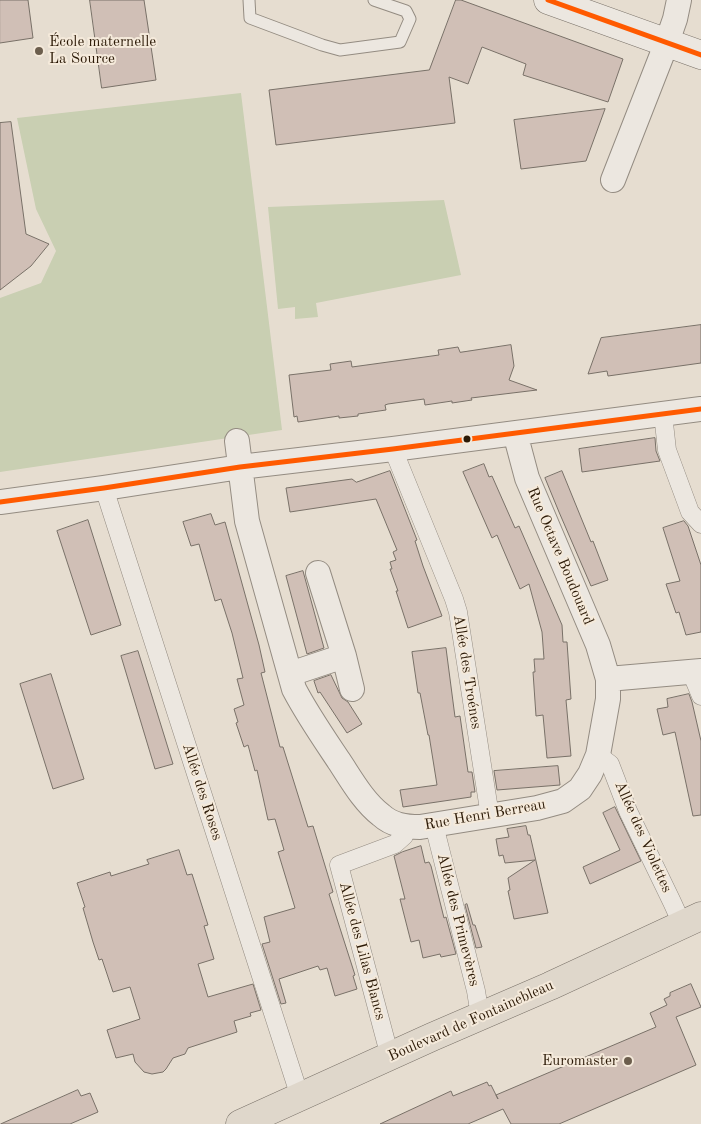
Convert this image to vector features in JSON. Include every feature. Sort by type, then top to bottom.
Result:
[{"type":"main road","points":[[548,0],[663,54],[701,55]]},
{"type":"main road","name":"Boulevard de Fontainebleau","points":[[240,1124],[558,982],[691,920]]},
{"type":"street","points":[[613,180],[663,54],[675,19],[679,0]]},
{"type":"street","points":[[0,502],[240,467],[701,409]]},
{"type":"street","points":[[663,414],[667,450],[690,512],[701,524]]},
{"type":"street","name":"Rue Octave Boudouard","points":[[515,433],[527,478],[598,645],[608,678]]},
{"type":"street","name":"Rue Henri Berreau","points":[[237,441],[247,521],[294,689],[303,706],[355,785],[371,806],[382,816],[406,827],[420,827],[537,808],[563,800],[580,788],[590,774],[598,755],[608,699],[608,678]]},
{"type":"street","name":"Allée des Troénes","points":[[393,449],[458,612],[490,816]]},
{"type":"street","name":"Allée des Roses","points":[[104,488],[300,1097]]},
{"type":"street","points":[[318,573],[344,656],[352,689]]},
{"type":"street","points":[[290,674],[344,656]]},
{"type":"street","points":[[608,678],[696,671],[701,696]]},
{"type":"street","name":"Allée des Violettes","points":[[598,755],[610,764],[628,811],[672,902],[691,920]]},
{"type":"street","name":"Allée des Primevères","points":[[434,825],[476,991],[480,1016]]},
{"type":"street","name":"Allée des Lilas Blancs","points":[[390,1057],[339,865],[395,844],[404,836],[406,827]]},
{"type":"lane","points":[[249,0],[250,18],[340,50],[400,42],[410,18],[406,11],[374,0]]},
{"type":"green space","points":[[241,93],[282,430],[0,472],[0,298],[41,283],[56,251],[36,209],[17,118]]},
{"type":"green space","points":[[444,200],[461,275],[316,303],[318,317],[295,319],[295,307],[278,309],[268,207]]},
{"type":"building","points":[[0,0],[28,0],[33,38],[0,43]]},
{"type":"building","points":[[90,0],[144,0],[156,80],[102,88]]},
{"type":"building","points":[[456,0],[461,0],[623,59],[608,102],[523,75],[526,64],[482,47],[468,84],[449,77],[455,123],[276,145],[269,90],[429,70]]},
{"type":"building","points":[[605,109],[586,161],[521,169],[514,120]]},
{"type":"building","points":[[11,122],[26,234],[49,244],[31,266],[0,290],[0,123]]},
{"type":"building","points":[[701,325],[701,363],[608,376],[607,371],[588,374],[601,338]]},
{"type":"building","points":[[511,345],[514,366],[509,380],[537,390],[471,398],[472,400],[452,403],[452,401],[425,405],[424,399],[388,404],[385,405],[386,410],[358,414],[358,416],[339,418],[339,416],[298,422],[297,416],[294,417],[289,375],[331,370],[330,364],[351,361],[352,367],[439,355],[438,350],[458,347],[460,352]]},
{"type":"building","points":[[655,438],[656,451],[660,461],[582,472],[579,449]]},
{"type":"building","points":[[484,464],[489,477],[492,476],[515,528],[519,526],[562,625],[563,642],[567,642],[571,699],[566,700],[571,756],[547,758],[543,715],[536,716],[533,672],[535,672],[534,659],[544,659],[542,632],[529,584],[520,589],[497,535],[492,538],[463,472]]},
{"type":"building","points":[[390,471],[417,540],[415,541],[423,566],[442,616],[408,628],[390,569],[392,569],[390,562],[396,560],[393,552],[397,550],[376,499],[290,512],[286,488],[352,479],[356,482]]},
{"type":"building","points":[[562,471],[608,580],[591,586],[545,478]]},
{"type":"building","points":[[211,514],[215,525],[225,522],[259,645],[265,672],[261,673],[280,747],[283,747],[308,827],[313,826],[333,892],[329,894],[355,975],[353,976],[357,989],[335,996],[327,968],[320,970],[318,966],[279,979],[286,1003],[281,1004],[262,944],[270,942],[264,917],[295,908],[278,852],[284,850],[275,819],[268,820],[257,770],[255,771],[248,745],[244,747],[236,723],[238,722],[234,709],[244,705],[237,679],[243,678],[232,633],[221,599],[215,601],[199,544],[191,546],[183,522]]},
{"type":"building","points":[[88,520],[121,625],[91,635],[57,531]]},
{"type":"building","points":[[684,521],[688,526],[701,565],[701,632],[686,635],[679,612],[676,613],[666,584],[680,581],[663,528]]},
{"type":"building","points":[[303,571],[324,648],[307,654],[286,576]]},
{"type":"building","points":[[446,648],[455,717],[460,716],[468,772],[472,772],[475,792],[471,792],[471,797],[403,807],[400,790],[437,785],[429,735],[420,693],[418,693],[412,652]]},
{"type":"building","points":[[138,651],[173,764],[155,769],[121,656]]},
{"type":"building","points":[[51,674],[84,779],[53,789],[20,684]]},
{"type":"building","points":[[331,675],[342,698],[348,702],[362,724],[347,733],[320,692],[318,693],[314,681]]},
{"type":"building","points":[[689,694],[701,741],[701,815],[693,816],[675,732],[663,735],[657,709],[668,707],[667,699]]},
{"type":"building","points":[[558,766],[560,785],[497,790],[494,771]]},
{"type":"building","points":[[615,807],[641,861],[590,884],[583,867],[620,850],[603,813]]},
{"type":"building","points":[[526,826],[528,835],[530,835],[548,913],[514,919],[508,891],[510,890],[508,878],[535,860],[505,863],[503,855],[499,856],[496,839],[509,837],[507,829]]},
{"type":"building","points":[[421,846],[425,863],[429,862],[431,866],[444,918],[446,917],[456,954],[441,957],[440,954],[423,958],[419,940],[411,942],[400,899],[405,899],[394,856]]},
{"type":"building","points":[[179,850],[187,875],[192,874],[208,925],[204,926],[214,959],[198,964],[208,997],[253,984],[261,1010],[250,1013],[251,1016],[234,1021],[237,1032],[188,1048],[185,1054],[173,1058],[163,1072],[152,1074],[144,1072],[135,1062],[133,1054],[116,1058],[107,1030],[140,1019],[130,987],[113,992],[102,959],[99,960],[93,942],[77,883],[110,872],[111,876],[149,864],[147,860]]},
{"type":"building","points":[[467,904],[482,947],[476,948],[465,905]]},
{"type":"building","name":"Euromaster","points":[[691,984],[701,1007],[676,1017],[696,1065],[559,1124],[511,1124],[503,1109],[468,1124],[380,1124],[451,1091],[453,1096],[487,1082],[489,1086],[491,1085],[496,1095],[656,1027],[650,1013],[667,1005],[664,999],[670,996],[670,993]]},
{"type":"building","points":[[78,1090],[81,1096],[90,1093],[98,1112],[70,1124],[1,1124]]},
{"type":"transit line","points":[[548,0],[701,55]]},
{"type":"transit line","points":[[0,502],[240,467],[701,409]]},
{"type":"place","name":"École maternelle La Source","points":[[39,51]]},
{"type":"place","name":"Euromaster","points":[[628,1061]]}]
